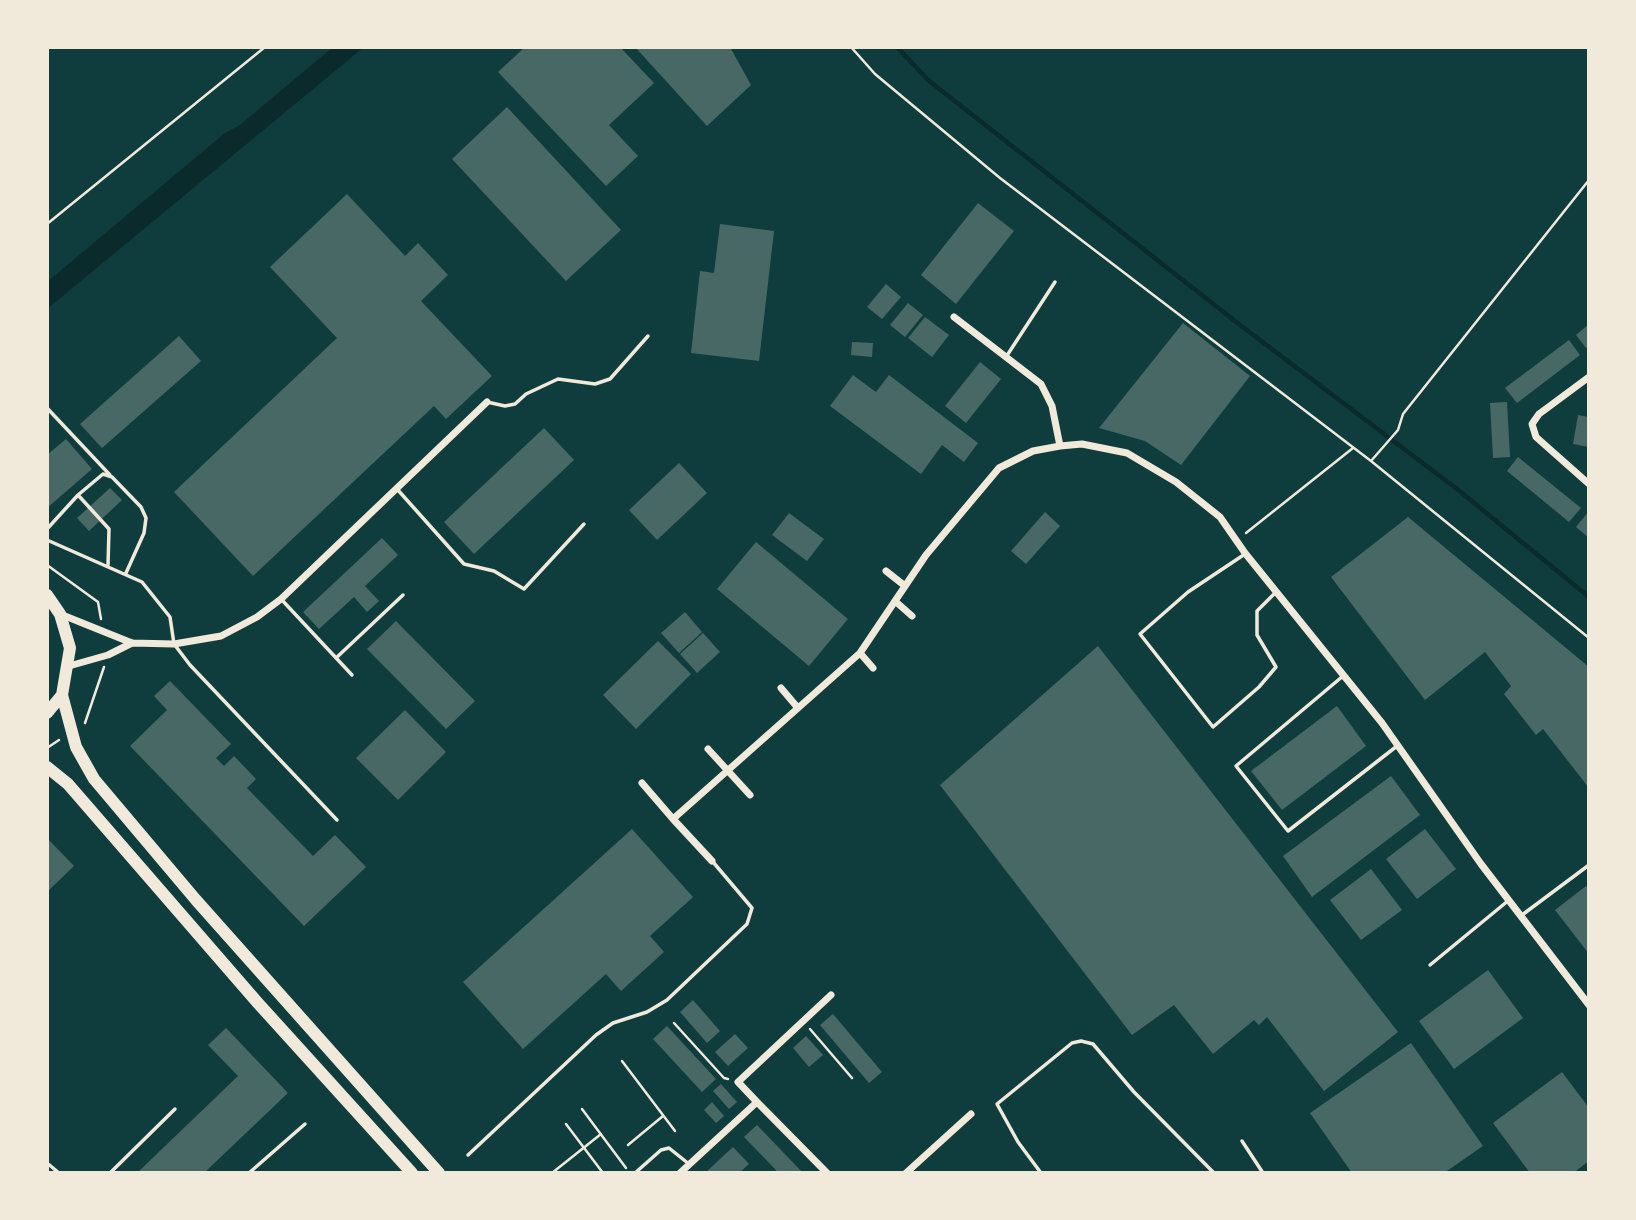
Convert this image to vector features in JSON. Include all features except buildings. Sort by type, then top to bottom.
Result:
[{"type":"highway","points":[[47,595],[60,614],[70,648],[62,695],[47,713]]},
{"type":"highway","points":[[62,695],[76,747],[94,779],[204,910],[439,1173]]},
{"type":"highway","points":[[47,767],[68,784],[249,992],[412,1173]]},
{"type":"street","points":[[954,317],[1041,384],[1052,406],[1060,446]]},
{"type":"street","points":[[1589,377],[1539,415],[1532,424],[1536,437],[1589,484]]},
{"type":"street","points":[[60,614],[132,643],[174,644],[221,636],[257,617],[281,599],[487,402]]},
{"type":"street","points":[[673,818],[860,653],[926,555],[999,468],[1033,451],[1082,444],[1126,453],[1176,482],[1220,517],[1245,554],[1398,746],[1508,900],[1589,1005]]},
{"type":"street","points":[[886,570],[905,586]]},
{"type":"street","points":[[895,601],[912,616]]},
{"type":"street","points":[[69,666],[108,655],[132,643]]},
{"type":"street","points":[[860,653],[873,668]]},
{"type":"street","points":[[781,688],[798,708]]},
{"type":"street","points":[[709,749],[750,795]]},
{"type":"street","points":[[642,783],[712,861]]},
{"type":"street","points":[[827,1173],[738,1082],[831,995]]},
{"type":"street","points":[[680,1173],[757,1102]]},
{"type":"street","points":[[906,1173],[971,1114]]},
{"type":"lane","points":[[1006,356],[1055,282]]},
{"type":"lane","points":[[487,402],[515,404],[526,394],[558,379],[595,384],[610,379],[648,336]]},
{"type":"lane","points":[[47,408],[141,507],[146,519],[144,533],[126,573]]},
{"type":"lane","points":[[47,529],[78,495],[103,474],[112,477]]},
{"type":"lane","points":[[397,489],[464,564],[494,571],[524,589],[584,524]]},
{"type":"lane","points":[[78,495],[109,529],[108,565]]},
{"type":"lane","points":[[47,540],[142,582],[170,617],[174,644],[337,820]]},
{"type":"lane","points":[[1245,554],[1188,592],[1140,634],[1213,727],[1259,687],[1276,667],[1257,635],[1257,611],[1276,592]]},
{"type":"lane","points":[[336,658],[403,595]]},
{"type":"lane","points":[[281,599],[352,675]]},
{"type":"lane","points":[[1343,676],[1236,766],[1288,831],[1398,746]]},
{"type":"lane","points":[[468,1155],[596,1035],[613,1023],[647,1012],[667,1000],[747,924],[752,908],[712,861]]},
{"type":"lane","points":[[1520,916],[1589,865]]},
{"type":"lane","points":[[1430,965],[1508,900]]},
{"type":"lane","points":[[1041,1173],[1018,1142],[997,1104],[1072,1043],[1081,1041],[1093,1044],[1133,1092],[1214,1173]]},
{"type":"lane","points":[[110,1173],[175,1110]]},
{"type":"lane","points":[[249,1173],[305,1124]]},
{"type":"lane","points":[[1242,1141],[1263,1173]]},
{"type":"lane","points":[[635,1173],[664,1148],[676,1151],[690,1164]]},
{"type":"lane","points":[[47,1164],[59,1173]]},
{"type":"path","points":[[47,224],[265,47]]},
{"type":"path","points":[[851,47],[875,74],[1000,178],[1371,461],[1589,638]]},
{"type":"path","points":[[1371,461],[1398,430],[1403,414],[1589,180]]},
{"type":"path","points":[[1236,541],[1353,448]]},
{"type":"path","points":[[47,565],[98,602],[102,629]]},
{"type":"path","points":[[81,734],[108,655]]},
{"type":"path","points":[[804,1021],[852,1078]]},
{"type":"path","points":[[674,1023],[724,1078],[738,1082]]},
{"type":"path","points":[[622,1061],[675,1131]]},
{"type":"path","points":[[582,1109],[630,1173]]},
{"type":"path","points":[[628,1145],[663,1116]]},
{"type":"path","points":[[566,1124],[603,1173]]},
{"type":"path","points":[[552,1173],[601,1133]]},
{"type":"water","points":[[333,47],[364,47],[47,309],[47,282],[225,133],[240,125]]},
{"type":"waterway","points":[[897,47],[928,80],[1240,325],[1457,489],[1589,597]]}]
